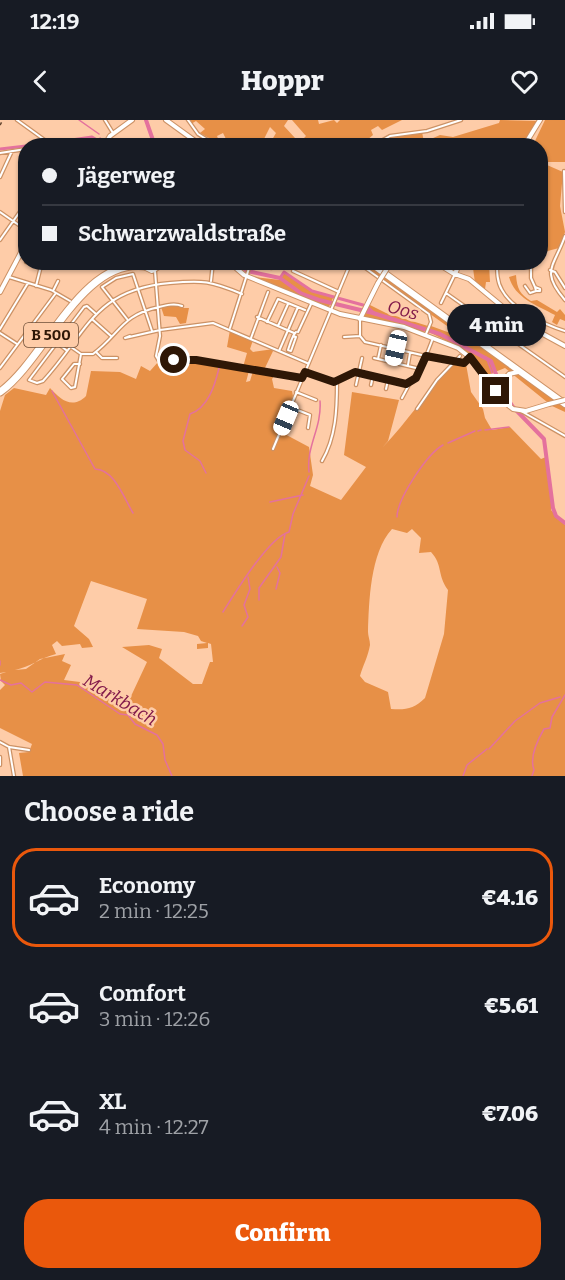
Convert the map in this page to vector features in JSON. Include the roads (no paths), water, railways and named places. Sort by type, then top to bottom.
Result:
[{"type":"highway","name":"B 500","points":[[0,387],[24,365],[85,287],[112,270]]},
{"type":"highway","name":"B 500","points":[[0,392],[24,370],[90,286],[118,270]]},
{"type":"main road","points":[[380,270],[565,402]]},
{"type":"main road","points":[[380,270],[565,402]]},
{"type":"street","points":[[17,120],[43,138]]},
{"type":"street","points":[[105,120],[113,133]]},
{"type":"street","points":[[109,138],[132,120]]},
{"type":"street","points":[[167,120],[191,138]]},
{"type":"street","points":[[188,120],[198,134],[204,138]]},
{"type":"street","points":[[386,138],[461,120]]},
{"type":"street","points":[[529,138],[540,120]]},
{"type":"street","points":[[0,153],[18,150]]},
{"type":"street","points":[[0,177],[12,151]]},
{"type":"street","points":[[564,171],[565,212]]},
{"type":"street","points":[[0,212],[18,225]]},
{"type":"street","points":[[0,240],[18,215]]},
{"type":"street","points":[[565,236],[550,270],[553,286],[565,300]]},
{"type":"street","points":[[0,292],[18,259]]},
{"type":"street","points":[[36,286],[40,270]]},
{"type":"street","points":[[155,270],[160,330],[156,356],[159,361],[188,359],[302,378]]},
{"type":"street","points":[[211,281],[212,270]]},
{"type":"street","points":[[239,270],[312,302],[334,303],[360,317],[427,332],[470,357],[498,386],[513,410],[532,410],[549,404],[565,402]]},
{"type":"street","points":[[230,329],[249,270]]},
{"type":"street","points":[[273,449],[348,270]]},
{"type":"street","points":[[368,270],[432,317],[427,332]]},
{"type":"street","points":[[386,270],[362,309],[360,336],[365,342],[454,362],[464,363],[470,357]]},
{"type":"street","points":[[448,270],[473,284],[521,322],[565,346]]},
{"type":"street","points":[[441,303],[457,270]]},
{"type":"street","points":[[498,270],[499,284],[507,297],[542,320],[565,331]]},
{"type":"street","points":[[525,286],[530,293],[536,289],[531,278],[531,270]]},
{"type":"street","points":[[550,270],[555,272],[565,288]]},
{"type":"street","points":[[293,271],[339,292]]},
{"type":"street","points":[[127,319],[102,287],[116,278],[133,274],[152,331]]},
{"type":"street","points":[[9,277],[54,292],[70,301]]},
{"type":"street","points":[[96,314],[85,306],[29,380],[37,383],[43,381],[96,314],[111,300],[138,287],[202,280],[211,281],[242,294]]},
{"type":"street","points":[[0,368],[54,292],[58,281]]},
{"type":"street","points":[[17,344],[0,331],[28,283]]},
{"type":"street","points":[[251,338],[268,292]]},
{"type":"street","points":[[446,293],[565,377]]},
{"type":"street","points":[[267,322],[277,300],[304,310]]},
{"type":"street","points":[[257,317],[295,333],[312,302]]},
{"type":"street","points":[[278,326],[288,303]]},
{"type":"street","points":[[69,346],[81,354],[96,352],[127,319],[157,307],[182,306]]},
{"type":"street","points":[[279,351],[298,308]]},
{"type":"street","points":[[92,319],[111,336]]},
{"type":"street","points":[[129,336],[208,323],[230,329],[309,364]]},
{"type":"street","points":[[344,337],[360,336]]},
{"type":"street","points":[[402,398],[416,378],[434,337]]},
{"type":"street","points":[[56,342],[66,350]]},
{"type":"street","points":[[381,345],[376,359],[416,368]]},
{"type":"street","points":[[393,363],[396,348]]},
{"type":"street","points":[[96,352],[102,358],[117,358]]},
{"type":"street","points":[[408,366],[411,353]]},
{"type":"street","points":[[80,364],[74,364],[62,380],[71,388],[75,387],[79,378],[81,354]]},
{"type":"street","points":[[417,409],[437,380],[460,356]]},
{"type":"street","points":[[356,385],[362,358]]},
{"type":"street","points":[[507,362],[509,374]]},
{"type":"street","points":[[305,372],[337,382],[350,374],[359,372],[410,384]]},
{"type":"street","points":[[498,386],[509,374],[521,372]]},
{"type":"street","points":[[371,385],[373,376]]},
{"type":"street","points":[[386,389],[388,380]]},
{"type":"street","points":[[322,461],[329,449],[336,420],[337,382]]},
{"type":"street","points":[[296,393],[316,400]]},
{"type":"street","points":[[290,407],[310,415],[308,428]]},
{"type":"street","points":[[531,418],[532,410]]},
{"type":"street","points":[[520,411],[565,436]]},
{"type":"street","points":[[0,742],[9,747],[29,750]]},
{"type":"street","points":[[9,747],[14,776]]},
{"type":"street","points":[[0,757],[0,765]]},
{"type":"waterway","points":[[79,120],[99,134]]},
{"type":"waterway","points":[[146,120],[152,138]]},
{"type":"waterway","points":[[85,138],[94,138]]},
{"type":"waterway","points":[[0,149],[18,147]]},
{"type":"waterway","name":"Oos","points":[[246,270],[280,278],[302,294],[319,300],[373,313],[440,334],[491,361],[502,390],[513,407],[544,439],[553,508],[556,516],[565,523]]},
{"type":"waterway","points":[[280,278],[284,272],[312,291],[363,305]]},
{"type":"waterway","name":"Oos","points":[[367,307],[375,314]]},
{"type":"waterway","name":"Oos","points":[[486,357],[492,373]]},
{"type":"waterway","points":[[206,473],[200,461],[185,450],[183,441],[190,414],[202,407],[206,401],[219,368]]},
{"type":"waterway","points":[[52,391],[95,469],[102,470],[113,479],[133,513]]},
{"type":"waterway","points":[[309,472],[310,454],[319,420],[320,401]]},
{"type":"waterway","points":[[485,430],[509,427]]},
{"type":"waterway","points":[[448,443],[475,431]]},
{"type":"waterway","points":[[397,517],[402,499],[414,478],[436,450],[443,445]]},
{"type":"waterway","points":[[223,612],[262,554],[281,536],[289,532],[293,514],[309,476]]},
{"type":"waterway","points":[[270,502],[303,495]]},
{"type":"waterway","points":[[259,600],[259,588],[281,557],[285,534]]},
{"type":"waterway","points":[[276,589],[280,573],[277,567]]},
{"type":"waterway","points":[[242,626],[248,617],[244,605],[250,589],[248,577]]},
{"type":"waterway","name":"Markbach","points":[[0,680],[11,685],[21,683],[32,692],[45,682],[77,685],[120,714],[128,715],[135,724],[157,735],[163,744],[165,760],[172,776]]},
{"type":"waterway","points":[[532,776],[536,744],[544,729],[550,728],[552,717],[565,695]]},
{"type":"waterway","points":[[489,749],[515,721],[540,703],[560,697]]},
{"type":"waterway","points":[[463,776],[467,765],[487,749]]},
{"type":"railway","points":[[0,125],[3,120]]}]
